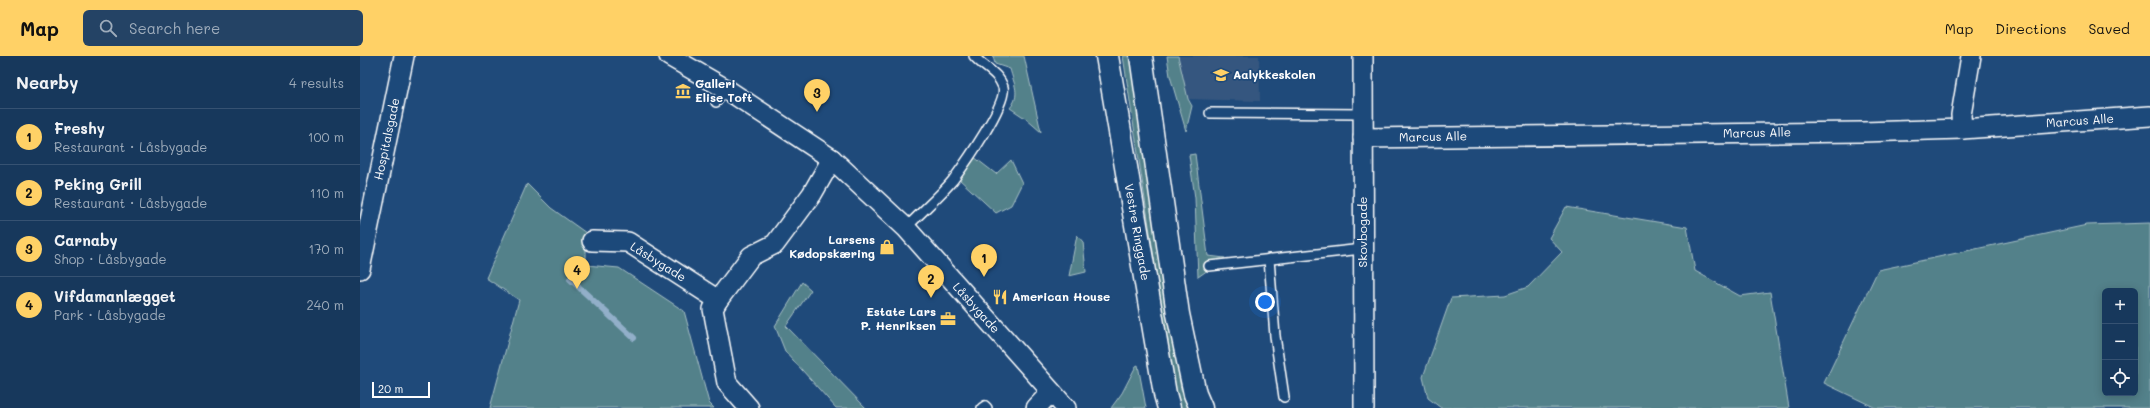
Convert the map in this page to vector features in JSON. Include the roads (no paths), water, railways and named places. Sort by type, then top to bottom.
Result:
[{"type":"main road","name":"Vestre Ringgade","points":[[1107,56],[1165,394],[1170,408]]},
{"type":"main road","points":[[1141,56],[1178,314],[1195,394],[1200,408]]},
{"type":"street","name":"Hospitalsgade","points":[[360,269],[404,56]]},
{"type":"street","name":"Låsbygade","points":[[669,56],[721,96],[832,160],[906,228],[1066,408]]},
{"type":"street","name":"Skovbogade","points":[[1363,56],[1362,250],[1364,408]]},
{"type":"street","points":[[1962,129],[1961,115],[1971,56]]},
{"type":"street","name":"Marcus Alle","points":[[1363,138],[1862,132],[1962,129],[2150,116]]},
{"type":"street","points":[[749,408],[727,383],[713,309],[751,256],[775,244],[812,194],[832,160]]},
{"type":"street","name":"Låsbygade","points":[[592,240],[628,242],[718,300]]},
{"type":"street","points":[[1036,408],[1051,392]]},
{"type":"lane","points":[[906,228],[952,181],[990,125],[1003,97],[1003,87],[994,73],[974,56]]},
{"type":"lane","points":[[1210,113],[1363,114]]},
{"type":"lane","points":[[1209,266],[1362,250]]},
{"type":"lane","points":[[1269,259],[1275,336],[1284,397]]},
{"type":"lane","points":[[982,408],[984,406],[987,408]]},
{"type":"waterway","points":[[570,279],[634,338]]},
{"type":"place","name":"Aalykkeskolen","points":[[1221,75]]},
{"type":"place","name":"Galleri Elise Toft","points":[[683,91]]},
{"type":"place","name":"Carnaby","points":[[817,112]]},
{"type":"place","name":"Larsens Kødopskæring","points":[[887,247]]},
{"type":"place","name":"Freshy","points":[[984,277]]},
{"type":"place","name":"Vifdamanlægget","points":[[577,289]]},
{"type":"place","name":"American House","points":[[1000,297]]},
{"type":"place","name":"Peking Grill","points":[[931,298]]},
{"type":"place","name":"Estate Lars P. Henriksen","points":[[948,319]]}]
